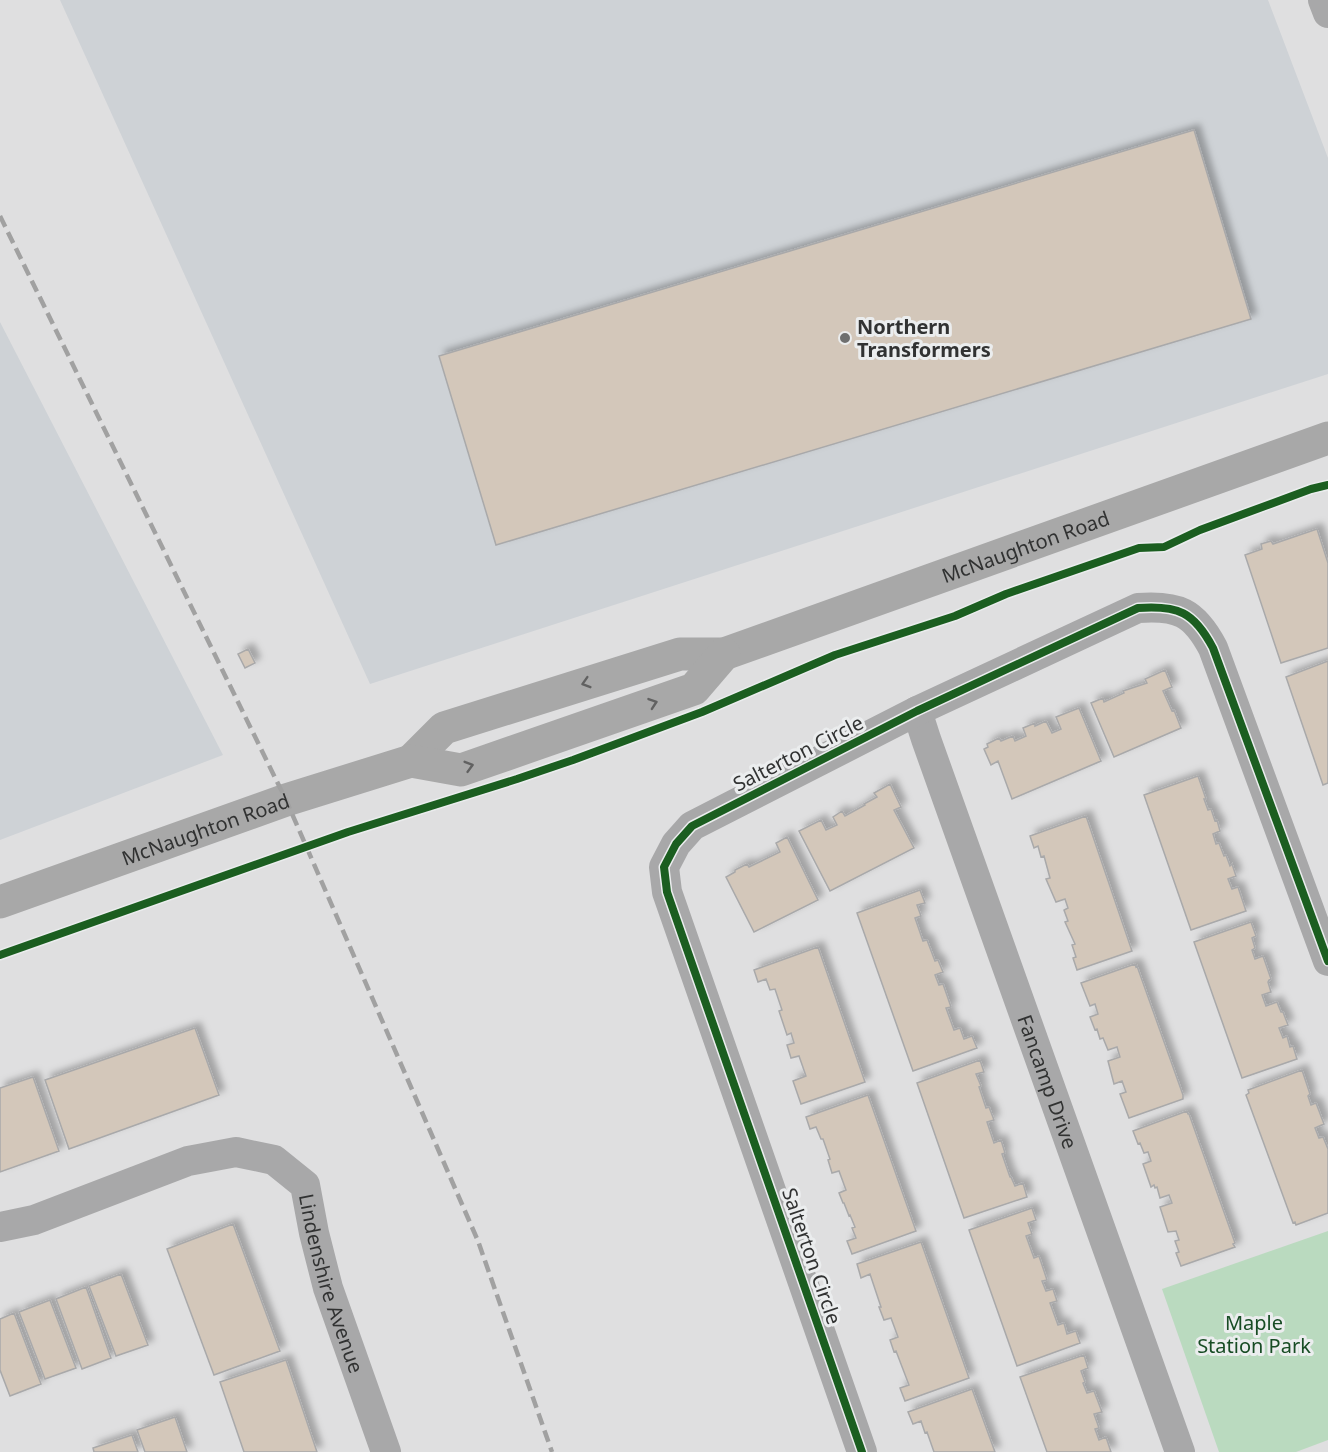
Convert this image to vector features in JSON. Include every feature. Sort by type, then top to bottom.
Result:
[{"type":"street","points":[[1323,0],[1328,13]]},
{"type":"street","name":"McNaughton Road","points":[[0,902],[286,800],[411,761],[444,728],[680,654],[724,654],[1328,438]]},
{"type":"street","name":"Salterton Circle","points":[[862,1452],[667,892],[664,867],[676,844],[692,826],[917,711],[1138,608],[1159,606],[1185,613],[1205,633],[1213,648],[1328,961]]},
{"type":"street","name":"McNaughton Road","points":[[411,761],[460,770],[694,689],[724,654]]},
{"type":"street","name":"Fancamp Drive","points":[[917,711],[1180,1452]]},
{"type":"street","name":"Lindenshire Avenue","points":[[0,1227],[34,1220],[188,1161],[236,1152],[274,1160],[305,1185],[328,1288],[386,1452]]},
{"type":"shaded area","points":[[60,0],[1268,0],[1328,158],[1328,374],[370,684]]},
{"type":"shaded area","points":[[0,322],[223,755],[0,840]]},
{"type":"green space","name":"Maple Station Park","points":[[1328,1231],[1328,1440],[1296,1452],[1219,1452],[1162,1289]]},
{"type":"building","name":"Northern Transformers","points":[[1194,130],[1251,319],[496,545],[439,356]]},
{"type":"building","points":[[1317,529],[1328,563],[1328,648],[1281,663],[1245,555],[1262,549],[1261,544],[1271,541],[1273,544]]},
{"type":"building","points":[[248,649],[255,663],[245,668],[238,654]]},
{"type":"building","points":[[1328,661],[1328,783],[1323,785],[1286,677]]},
{"type":"building","points":[[1165,670],[1172,687],[1163,691],[1181,728],[1114,757],[1091,703],[1103,698],[1104,702],[1124,693],[1123,691],[1147,683],[1145,679]]},
{"type":"building","points":[[1079,708],[1101,761],[1012,799],[998,761],[991,765],[984,749],[988,747],[987,744],[999,738],[1001,741],[1013,736],[1015,741],[1026,736],[1023,728],[1046,721],[1052,733],[1061,729],[1056,717]]},
{"type":"building","points":[[1198,776],[1208,810],[1211,809],[1220,831],[1213,834],[1216,844],[1219,843],[1230,866],[1232,864],[1236,876],[1228,879],[1232,889],[1238,887],[1246,911],[1191,930],[1144,795]]},
{"type":"building","points":[[890,784],[901,807],[894,810],[914,848],[830,891],[799,831],[821,820],[826,830],[837,825],[833,817],[842,811],[845,816],[865,805],[877,797],[874,793]]},
{"type":"building","points":[[1086,816],[1132,951],[1077,970],[1072,945],[1075,944],[1065,922],[1068,921],[1064,910],[1068,908],[1065,899],[1056,902],[1046,879],[1050,878],[1044,856],[1041,857],[1038,846],[1034,848],[1030,836]]},
{"type":"building","points":[[787,837],[818,900],[754,932],[726,877],[747,864],[749,867],[780,852],[776,843]]},
{"type":"building","points":[[920,890],[925,903],[917,905],[921,916],[915,918],[923,941],[927,940],[935,961],[938,960],[943,972],[935,975],[939,985],[943,984],[951,1007],[946,1008],[954,1030],[960,1028],[964,1039],[972,1036],[977,1048],[913,1071],[857,913]]},
{"type":"building","points":[[1251,922],[1256,936],[1252,938],[1255,959],[1263,956],[1271,979],[1268,982],[1271,992],[1262,995],[1266,1006],[1277,1002],[1283,1012],[1288,1025],[1279,1028],[1283,1038],[1287,1036],[1290,1047],[1293,1046],[1297,1059],[1242,1078],[1194,942]]},
{"type":"building","points":[[818,947],[865,1082],[801,1104],[793,1081],[806,1076],[799,1056],[791,1058],[787,1045],[794,1043],[791,1033],[787,1035],[775,989],[770,990],[766,979],[758,982],[754,970]]},
{"type":"building","points":[[1135,964],[1183,1099],[1129,1118],[1120,1094],[1126,1092],[1122,1081],[1114,1084],[1108,1061],[1120,1057],[1117,1047],[1108,1050],[1103,1038],[1100,1039],[1090,1017],[1098,1014],[1095,1004],[1090,1006],[1081,983]]},
{"type":"building","points":[[195,1028],[219,1095],[69,1149],[45,1080]]},
{"type":"building","points":[[980,1060],[984,1072],[976,1074],[986,1108],[989,1107],[994,1120],[987,1122],[994,1143],[1001,1140],[1005,1153],[1002,1154],[1010,1177],[1015,1186],[1023,1183],[1027,1197],[964,1218],[917,1083]]},
{"type":"building","points":[[1302,1070],[1311,1105],[1316,1103],[1324,1124],[1315,1128],[1319,1138],[1323,1137],[1328,1149],[1328,1213],[1296,1225],[1295,1222],[1293,1223],[1246,1095],[1249,1093],[1248,1090]]},
{"type":"building","points":[[33,1077],[59,1151],[0,1172],[0,1088]]},
{"type":"building","points":[[868,1095],[916,1231],[852,1254],[847,1241],[856,1238],[852,1228],[855,1227],[839,1193],[846,1190],[839,1171],[832,1173],[823,1139],[816,1127],[810,1129],[806,1117]]},
{"type":"building","points":[[1187,1111],[1235,1247],[1181,1266],[1176,1253],[1179,1252],[1175,1241],[1179,1240],[1176,1231],[1168,1232],[1160,1207],[1172,1203],[1169,1195],[1160,1198],[1157,1187],[1155,1188],[1154,1185],[1151,1187],[1143,1164],[1151,1161],[1148,1152],[1144,1153],[1140,1143],[1138,1144],[1133,1131]]},
{"type":"building","points":[[1032,1208],[1036,1220],[1028,1223],[1032,1234],[1026,1236],[1034,1258],[1039,1256],[1047,1280],[1042,1281],[1046,1291],[1053,1289],[1057,1301],[1050,1303],[1058,1325],[1064,1323],[1067,1334],[1076,1331],[1080,1343],[1017,1366],[969,1230]]},
{"type":"building","points":[[233,1224],[280,1351],[214,1375],[167,1249]]},
{"type":"building","points":[[921,1242],[969,1378],[905,1401],[900,1388],[909,1385],[890,1340],[898,1337],[891,1318],[884,1320],[870,1274],[861,1278],[857,1264]]},
{"type":"building","points":[[121,1274],[148,1345],[116,1356],[89,1286]]},
{"type":"building","points":[[86,1287],[111,1358],[82,1369],[56,1299]]},
{"type":"building","points":[[50,1300],[76,1368],[45,1379],[19,1312]]},
{"type":"building","points":[[14,1313],[41,1384],[10,1396],[0,1370],[0,1319]]},
{"type":"building","points":[[1084,1355],[1088,1368],[1081,1371],[1085,1382],[1083,1383],[1087,1393],[1094,1391],[1102,1412],[1094,1414],[1099,1428],[1095,1429],[1099,1440],[1106,1437],[1111,1452],[1047,1452],[1020,1377]]},
{"type":"building","points":[[286,1360],[317,1452],[244,1452],[220,1382]]},
{"type":"building","points":[[972,1389],[995,1452],[934,1452],[921,1421],[913,1424],[908,1412]]},
{"type":"building","points":[[175,1417],[187,1452],[145,1452],[137,1430]]},
{"type":"building","points":[[132,1435],[138,1452],[94,1452],[93,1448]]},
{"type":"railway","points":[[0,216],[286,800],[478,1241],[552,1452]]},
{"type":"cycle path","points":[[0,955],[348,832],[573,760],[702,712],[835,655],[955,616],[1006,594],[1139,548],[1164,547],[1200,530],[1311,489],[1328,485]]},
{"type":"cycle path","points":[[862,1452],[667,892],[664,867],[676,844],[692,826],[917,711],[1138,608],[1174,610],[1183,613],[1199,626],[1213,648],[1328,961]]},
{"type":"place","name":"Northern Transformers","points":[[845,338]]}]
